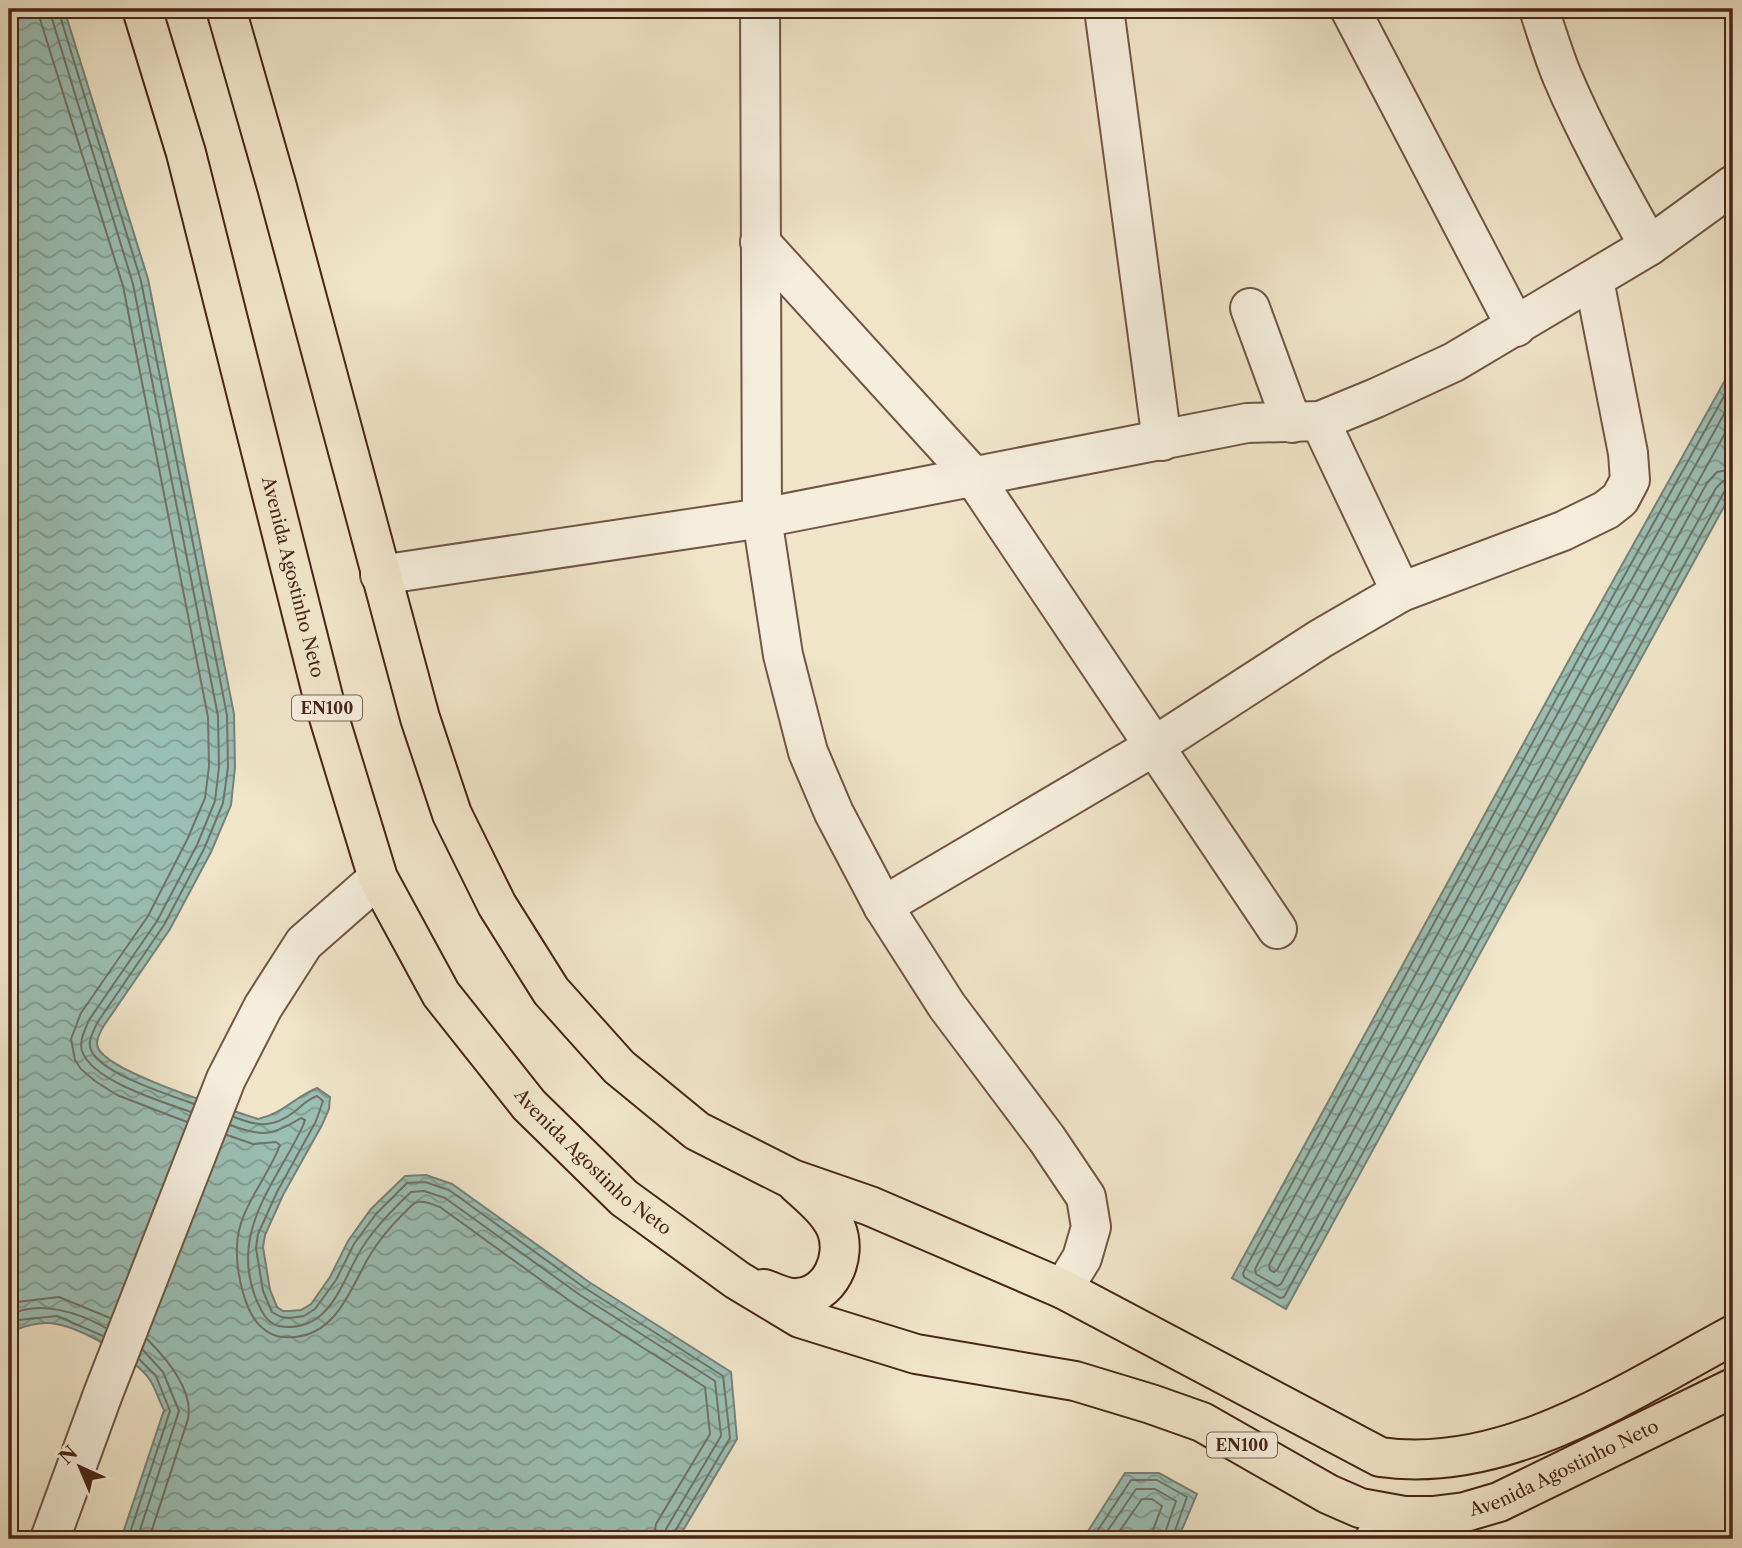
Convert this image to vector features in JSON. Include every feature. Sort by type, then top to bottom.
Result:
[{"type":"main road","name":"Avenida Agostinho Neto","points":[[142,9],[186,153],[324,701],[378,878],[441,994],[529,1105],[624,1198],[737,1280],[800,1318],[916,1354],[1074,1381],[1117,1392],[1202,1422],[1328,1494],[1360,1508],[1381,1526],[1465,1512],[1499,1502],[1733,1388]]},
{"type":"main road","name":"EN100","points":[[226,9],[277,187],[419,719],[453,814],[497,905],[551,991],[619,1067],[697,1131],[792,1179],[870,1206],[1063,1289],[1380,1457],[1427,1461],[1482,1452],[1521,1441],[1586,1414],[1733,1335]]},
{"type":"main road","points":[[737,1280],[794,1298],[812,1294],[826,1284],[836,1270],[840,1239],[835,1225],[792,1179]]},
{"type":"street","points":[[760,9],[762,518],[783,655],[808,752],[834,813],[883,906],[947,1006],[1047,1139],[1086,1197],[1091,1227],[1082,1258],[1063,1289]]},
{"type":"street","points":[[1104,9],[1162,442]]},
{"type":"street","points":[[1350,9],[1516,327]]},
{"type":"street","points":[[1539,9],[1561,74],[1598,153],[1648,246]]},
{"type":"street","points":[[380,575],[762,518],[1162,442],[1247,423],[1306,422],[1376,398],[1454,362],[1648,246],[1733,185]]},
{"type":"street","points":[[760,242],[974,476],[1277,929]]},
{"type":"street","points":[[883,906],[1153,747],[1320,639],[1401,592],[1563,531],[1606,510],[1620,499],[1630,480],[1628,453],[1594,279]]},
{"type":"street","points":[[1250,308],[1306,422],[1401,592]]},
{"type":"street","points":[[50,1539],[103,1394],[226,1079],[263,1007],[304,943],[378,878]]},
{"type":"water","points":[[9,9],[64,9],[148,279],[234,714],[235,767],[231,805],[211,852],[170,929],[103,1027],[97,1040],[98,1048],[107,1058],[146,1079],[258,1119],[267,1117],[317,1088],[330,1097],[329,1109],[322,1125],[283,1195],[265,1235],[263,1247],[270,1290],[277,1307],[283,1311],[301,1310],[311,1304],[330,1277],[348,1241],[371,1209],[405,1176],[426,1175],[452,1184],[589,1282],[731,1372],[737,1439],[678,1539],[121,1539],[164,1410],[152,1384],[143,1372],[121,1354],[79,1331],[50,1323],[31,1325],[9,1334]]},
{"type":"water","points":[[1733,366],[1733,490],[1286,1309],[1232,1278],[1575,649]]},
{"type":"water","points":[[1125,1473],[1159,1473],[1197,1494],[1178,1539],[1083,1539]]}]
